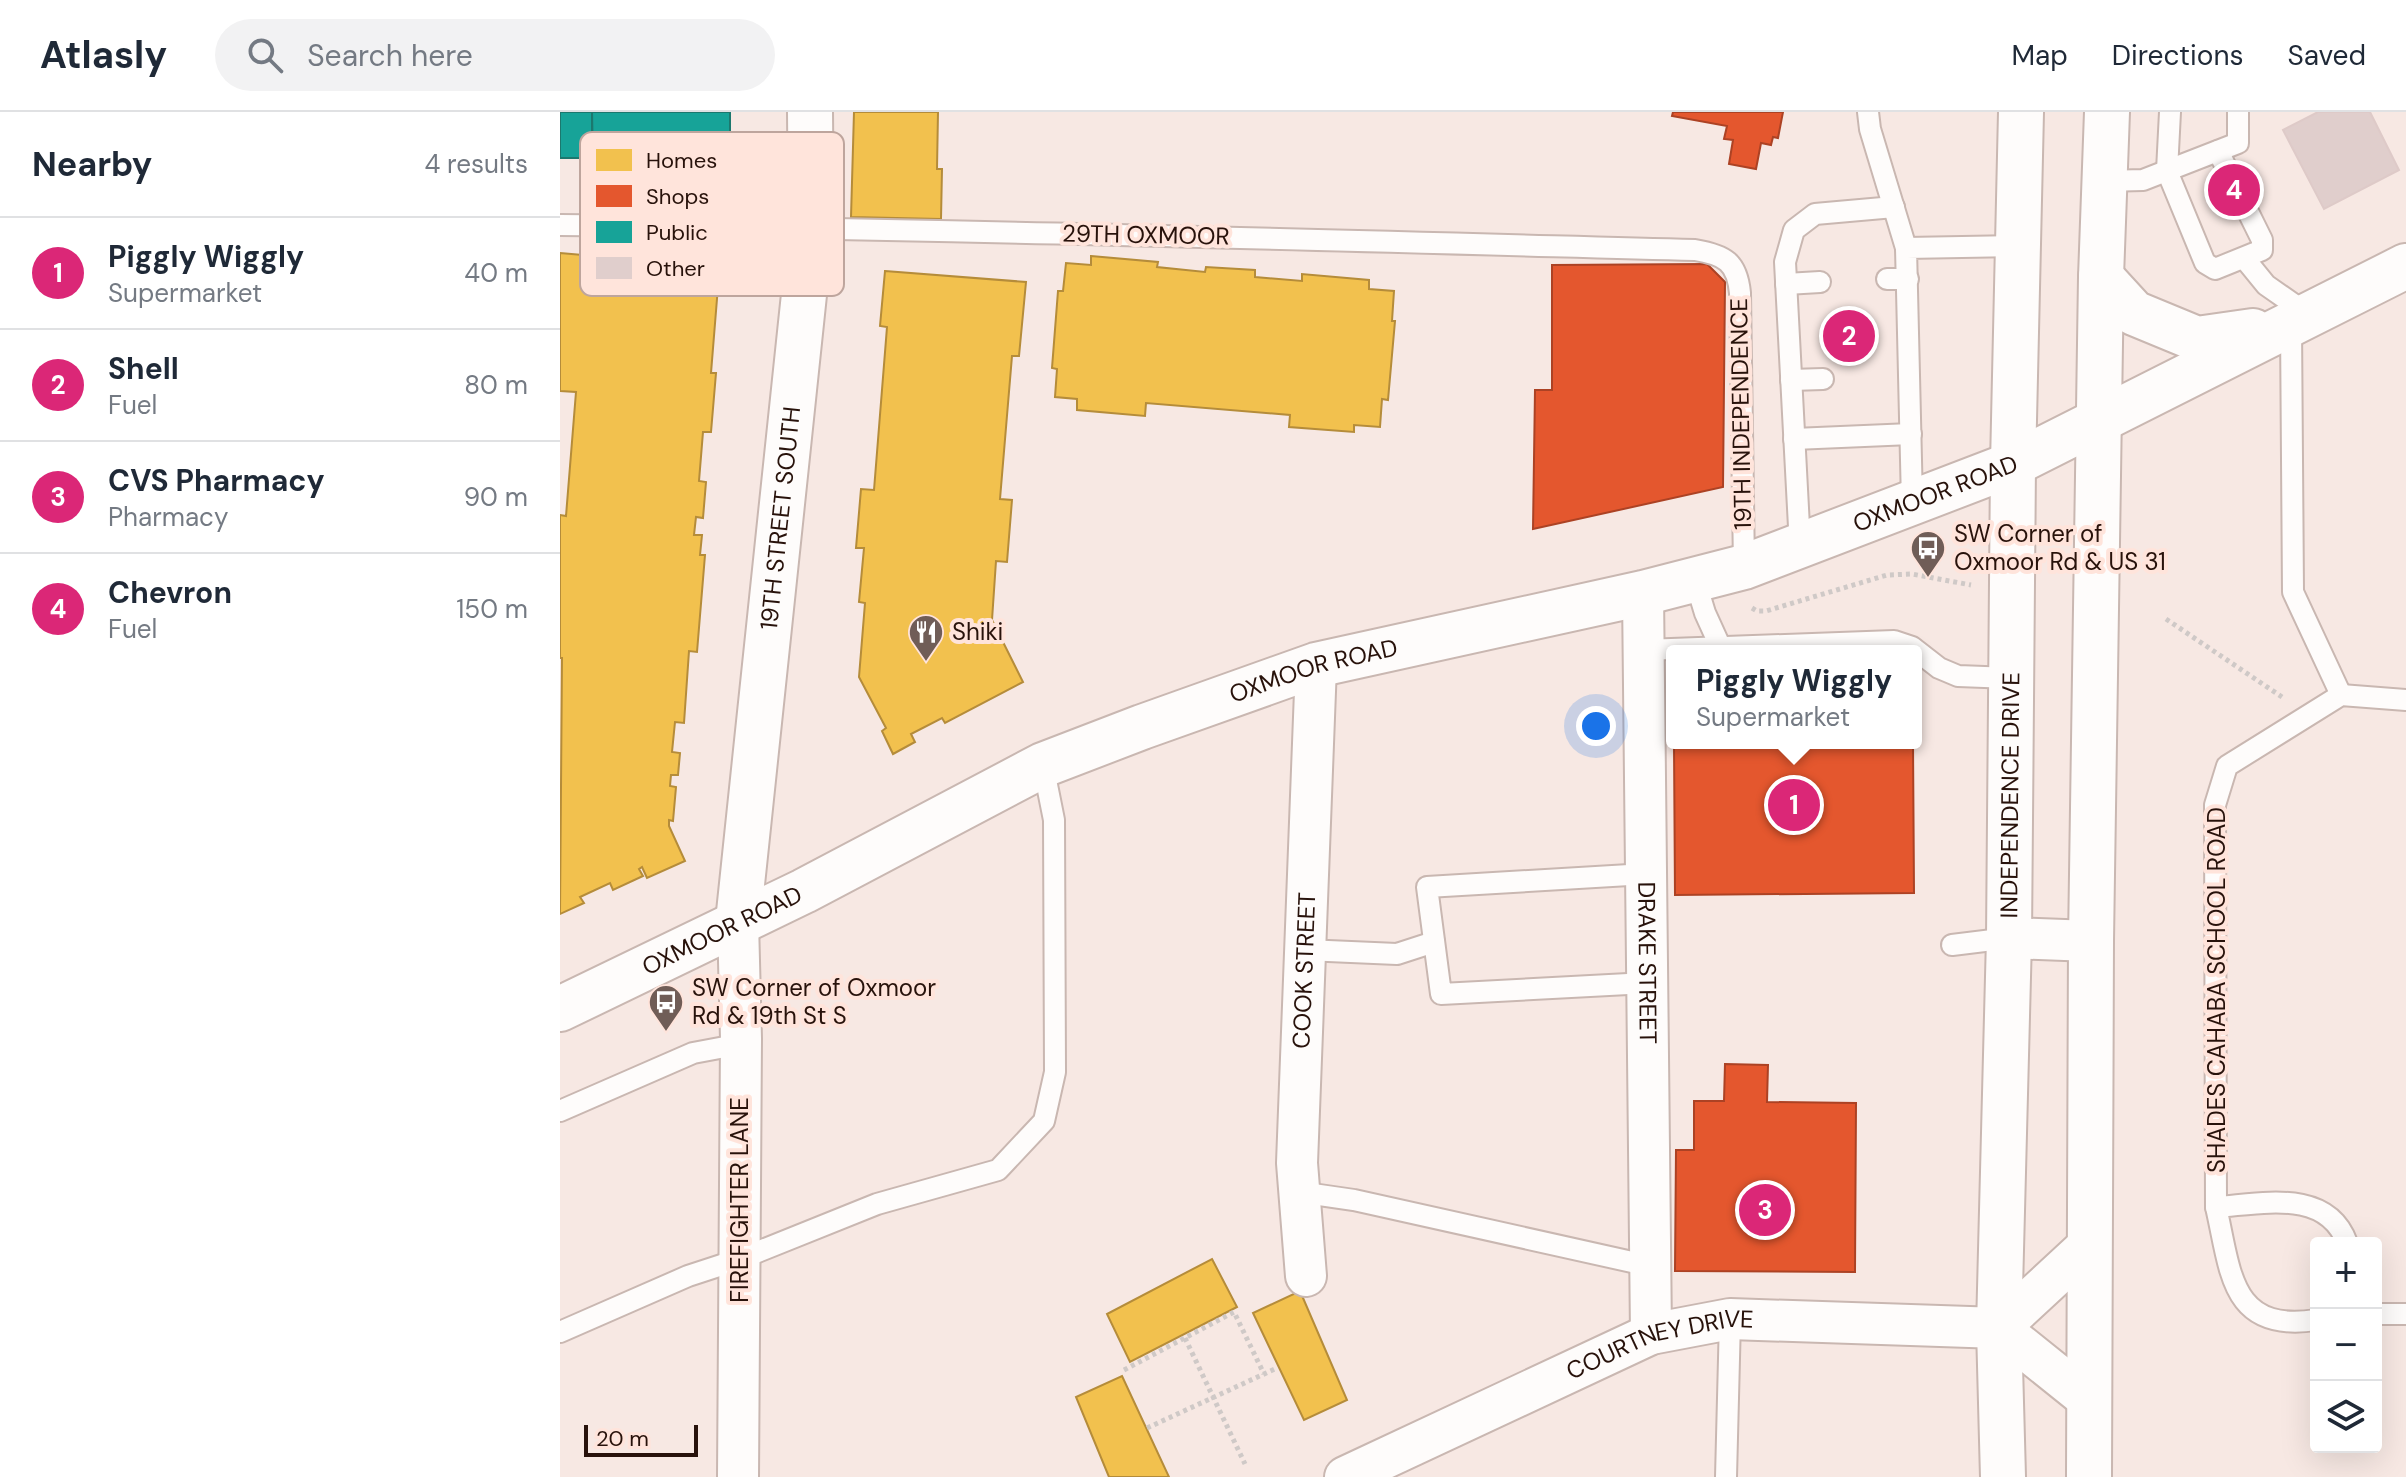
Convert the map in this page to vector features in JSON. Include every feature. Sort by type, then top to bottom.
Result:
[{"type":"main road","name":"19TH STREET SOUTH","points":[[810,112],[810,132]]},
{"type":"main road","name":"INDEPENDENCE DRIVE","points":[[2003,1477],[1999,1328],[2009,938],[2013,464],[2021,112]]},
{"type":"main road","points":[[2089,1477],[2091,941],[2101,277],[2107,112]]},
{"type":"main road","name":"OXMOOR ROAD","points":[[560,1009],[804,891],[1043,765],[1142,727],[1316,665],[1695,580],[1747,583],[1800,546],[2013,464],[2406,266]]},
{"type":"main road","points":[[2101,277],[2134,313],[2197,339],[2300,320]]},
{"type":"main road","name":"19TH STREET SOUTH","points":[[738,922],[804,296]]},
{"type":"street","name":"DRAKE STREET","points":[[1643,593],[1651,1334]]},
{"type":"street","name":"COOK STREET","points":[[1306,1276],[1297,1163],[1316,665]]},
{"type":"street","name":"FIREFIGHTER LANE","points":[[738,922],[741,1044],[738,1477]]},
{"type":"street","points":[[2009,938],[2091,941]]},
{"type":"street","points":[[2090,1401],[1999,1328],[2091,1243]]},
{"type":"street","name":"COURTNEY DRIVE","points":[[1345,1477],[1651,1334],[1730,1319],[1999,1328]]},
{"type":"lane","points":[[1868,112],[1870,129],[1906,248],[1898,279],[1899,376],[1911,434],[1912,502]]},
{"type":"lane","points":[[2170,112],[2167,171],[2205,263],[2215,269],[2262,250],[2262,240],[2218,151]]},
{"type":"lane","points":[[2104,181],[2143,180],[2238,143],[2238,112]]},
{"type":"lane","points":[[1800,546],[1785,262],[1794,230],[1815,214],[1894,207]]},
{"type":"lane","name":"29TH OXMOOR","points":[[560,225],[580,225]]},
{"type":"lane","name":"29TH OXMOOR","points":[[844,229],[1695,250],[1714,253],[1730,262]]},
{"type":"lane","points":[[1906,248],[2018,246]]},
{"type":"lane","points":[[2244,258],[2300,320],[2293,592],[2341,695],[2406,700]]},
{"type":"lane","name":"19TH INDEPENDENCE","points":[[1730,262],[1738,277],[1740,293],[1747,583]]},
{"type":"lane","points":[[1786,284],[1820,282]]},
{"type":"lane","points":[[1791,380],[1823,379]]},
{"type":"lane","points":[[1794,439],[1911,434]]},
{"type":"lane","points":[[1695,580],[1720,645]]},
{"type":"lane","points":[[1755,645],[1894,641],[1906,645]]},
{"type":"lane","points":[[1644,650],[1666,649]]},
{"type":"lane","points":[[1922,655],[1939,668],[1958,676],[2011,678]]},
{"type":"lane","name":"SHADES CAHABA SCHOOL ROAD","points":[[2310,1321],[2277,1322],[2259,1314],[2244,1302],[2235,1286],[2216,1207],[2215,805],[2227,766],[2341,695]]},
{"type":"lane","points":[[560,1332],[688,1276],[740,1259],[877,1204],[998,1170],[1044,1121],[1055,1072],[1055,1041],[1054,820],[1043,765]]},
{"type":"lane","points":[[1646,874],[1427,887],[1441,994],[1647,983]]},
{"type":"lane","points":[[1952,945],[2009,938]]},
{"type":"lane","points":[[1305,950],[1397,954],[1434,942]]},
{"type":"lane","points":[[560,1111],[693,1053],[741,1044]]},
{"type":"lane","points":[[1299,1192],[1354,1200],[1650,1266]]},
{"type":"lane","name":"SHADES CAHABA SCHOOL ROAD","points":[[2216,1207],[2293,1202],[2314,1207],[2331,1217],[2345,1237]]},
{"type":"lane","points":[[2382,1314],[2406,1314]]},
{"type":"lane","points":[[1726,1477],[1730,1319]]},
{"type":"path","points":[[1747,583],[1752,608],[1757,611],[1766,611],[1887,575],[1912,574],[1971,585]]},
{"type":"path","points":[[2166,619],[2282,697]]},
{"type":"path","points":[[1124,1370],[1234,1312],[1264,1374]]},
{"type":"path","points":[[1185,1338],[1245,1464]]},
{"type":"path","points":[[1147,1428],[1277,1368]]},
{"type":"building: Homes","points":[[854,112],[938,112],[937,169],[942,169],[941,219],[851,217]]},
{"type":"building: Homes","points":[[560,253],[580,255],[580,296],[717,296],[711,373],[716,373],[711,432],[703,432],[699,481],[706,482],[703,518],[696,517],[694,535],[702,535],[700,555],[705,555],[697,652],[689,651],[684,723],[675,722],[672,752],[680,753],[678,775],[671,775],[670,786],[676,787],[673,821],[669,820],[669,826],[685,861],[647,878],[642,867],[639,869],[643,876],[613,890],[610,883],[580,897],[584,903],[560,914],[560,515],[566,516],[576,392],[560,391]]},
{"type":"building: Homes","points":[[1091,256],[1158,262],[1157,267],[1205,272],[1206,267],[1255,270],[1255,277],[1302,281],[1302,274],[1369,280],[1369,289],[1394,291],[1392,321],[1395,321],[1388,400],[1382,399],[1380,427],[1354,425],[1354,432],[1289,427],[1290,415],[1146,403],[1145,416],[1077,410],[1077,399],[1055,397],[1057,369],[1052,368],[1058,291],[1063,291],[1066,263],[1091,265]]},
{"type":"building: Homes","points":[[885,271],[1026,282],[1019,356],[1012,356],[1000,499],[1012,500],[1007,562],[996,561],[992,620],[1023,682],[945,723],[942,718],[911,734],[915,742],[893,754],[882,731],[886,728],[859,677],[865,603],[859,602],[864,548],[856,548],[861,489],[874,490],[887,327],[880,326]]},
{"type":"building: Homes","points":[[1212,1259],[1237,1307],[1130,1362],[1107,1314]]},
{"type":"building: Homes","points":[[1300,1291],[1347,1400],[1304,1420],[1253,1313]]},
{"type":"building: Homes","points":[[1122,1376],[1169,1477],[1109,1477],[1076,1397]]},
{"type":"building: Shops","points":[[1673,112],[1783,112],[1778,138],[1773,137],[1771,145],[1761,143],[1756,169],[1729,164],[1733,140],[1724,139],[1727,126],[1672,116]]},
{"type":"building: Shops","points":[[1707,264],[1725,282],[1723,487],[1533,529],[1535,390],[1552,390],[1552,265]]},
{"type":"building: Shops","points":[[1674,749],[1913,749],[1914,893],[1675,895]]},
{"type":"building: Shops","points":[[1725,1064],[1768,1065],[1767,1102],[1856,1103],[1855,1272],[1675,1271],[1676,1150],[1694,1150],[1694,1101],[1724,1101]]},
{"type":"building: Public","points":[[560,112],[592,112],[592,132],[580,132],[580,158],[560,158]]},
{"type":"building: Public","points":[[592,112],[730,112],[730,132],[592,132]]},
{"type":"building: Other","points":[[2318,112],[2370,112],[2399,170],[2324,209],[2283,130]]},
{"type":"place","name":"Chevron","points":[[2234,190]]},
{"type":"place","name":"Shell","points":[[1849,336]]},
{"type":"place","name":"SW Corner of Oxmoor Rd & US 31","points":[[1928,579]]},
{"type":"place","name":"Shiki","points":[[926,663]]},
{"type":"place","name":"Piggly Wiggly","points":[[1794,805]]},
{"type":"place","name":"SW Corner of Oxmoor Rd & 19th St S","points":[[666,1033]]},
{"type":"place","name":"CVS Pharmacy","points":[[1765,1210]]}]
